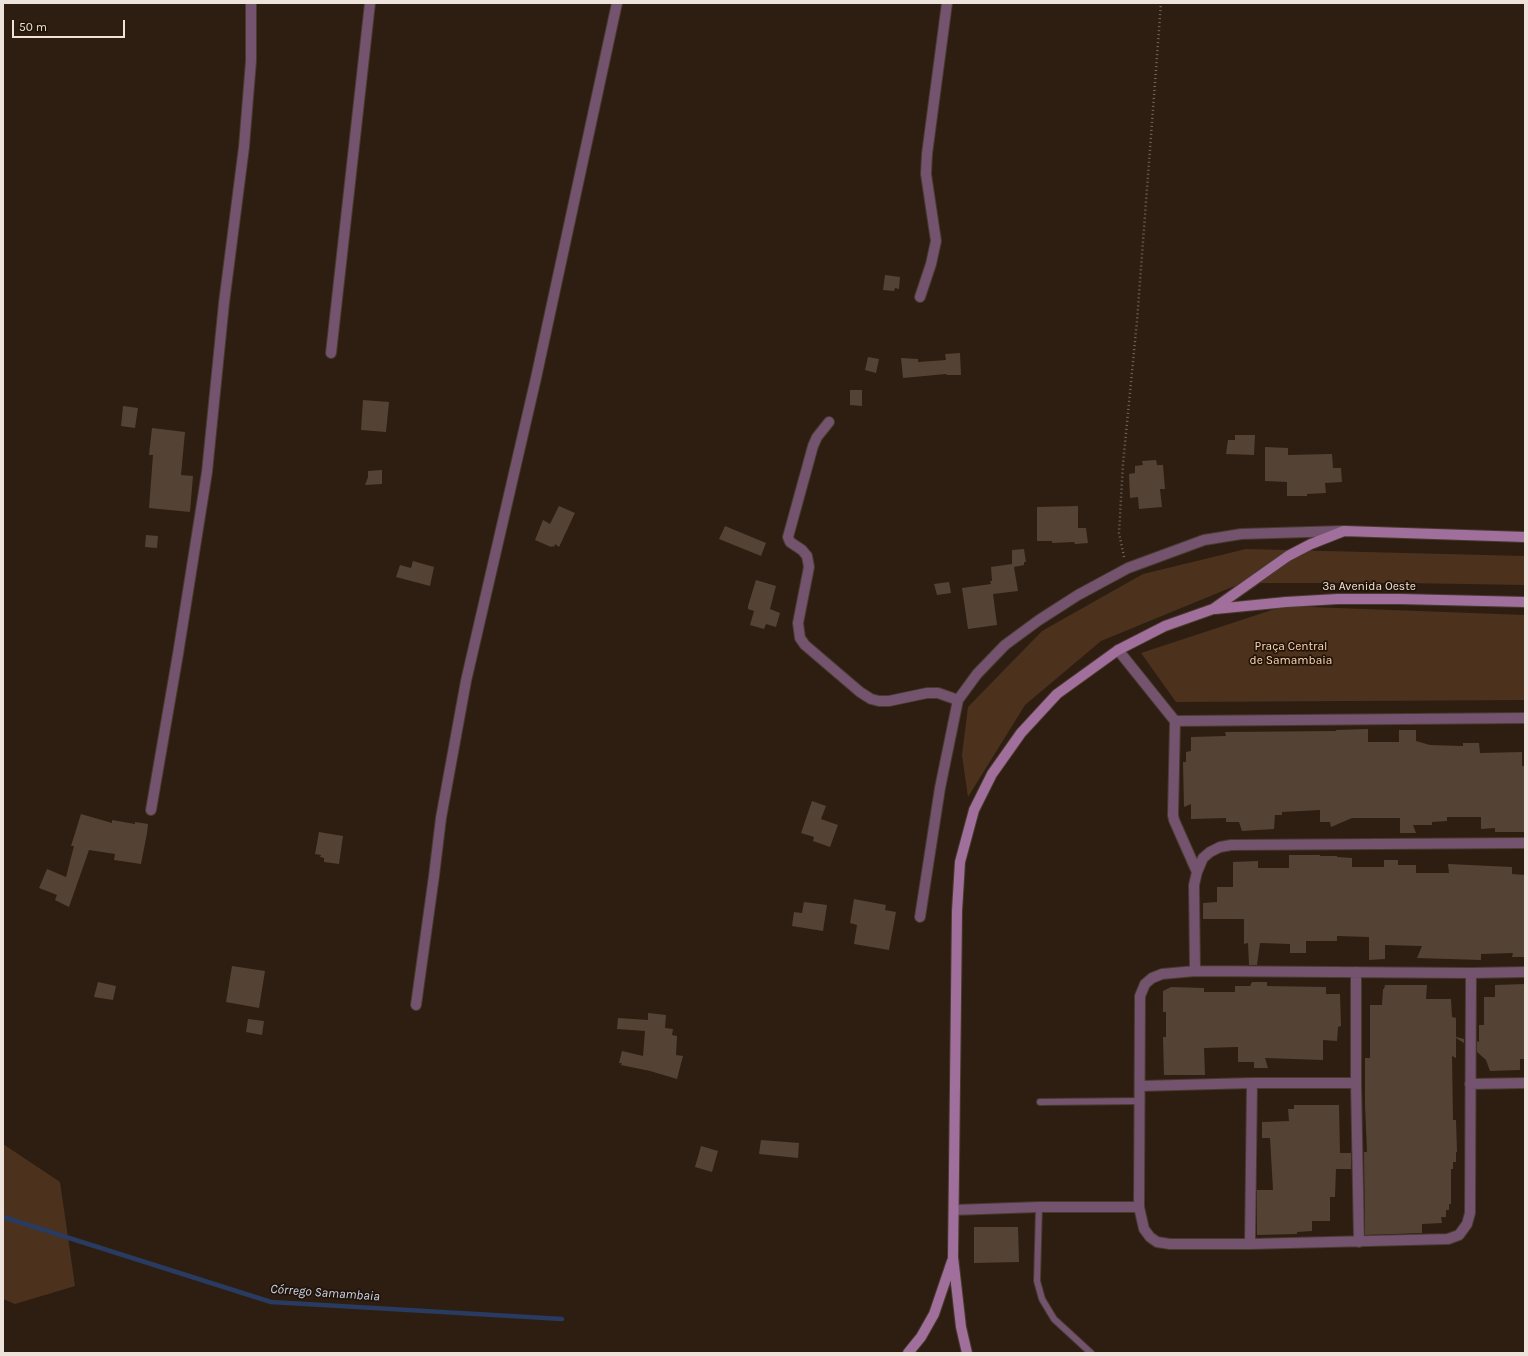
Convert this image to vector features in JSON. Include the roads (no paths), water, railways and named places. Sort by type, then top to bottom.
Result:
[{"type":"street","points":[[151,810],[207,472],[224,302],[244,147],[251,61],[251,3]]},
{"type":"street","points":[[331,353],[370,3]]},
{"type":"street","points":[[416,1005],[434,876],[440,818],[466,682],[536,378],[618,3]]},
{"type":"street","points":[[920,297],[931,264],[936,241],[926,174],[927,154],[947,3]]},
{"type":"street","points":[[829,422],[817,437],[813,446],[788,537],[790,542],[802,550],[806,556],[809,566],[798,623],[800,638],[805,645],[860,692],[871,699],[889,701],[927,693],[938,693],[958,700]]},
{"type":"street","points":[[967,1353],[961,1327],[953,1257],[957,911],[960,862],[974,810],[992,774],[1021,733],[1057,694],[1118,650],[1165,626],[1213,609],[1288,556],[1310,544],[1344,531]]},
{"type":"street","points":[[920,917],[940,788],[958,700],[978,674],[1004,646],[1039,620],[1078,595],[1128,568],[1204,540],[1241,534],[1344,531],[1525,537]]},
{"type":"street","name":"3ª Avenida Oeste","points":[[1213,609],[1338,599],[1525,602]]},
{"type":"street","points":[[1118,650],[1175,721],[1173,815],[1197,872]]},
{"type":"street","points":[[1175,721],[1525,718]]},
{"type":"street","points":[[1195,971],[1194,885],[1197,872],[1203,858],[1210,852],[1220,847],[1231,845],[1525,843]]},
{"type":"street","points":[[1471,973],[1470,1213],[1467,1224],[1459,1235],[1448,1239],[1250,1244],[1170,1244],[1157,1242],[1150,1237],[1144,1229],[1139,1207],[1140,996],[1145,984],[1152,978],[1162,974],[1195,971],[1525,972]]},
{"type":"street","points":[[1356,972],[1356,1083],[1359,1242]]},
{"type":"street","points":[[1140,1086],[1252,1083],[1356,1083]]},
{"type":"street","points":[[1250,1244],[1252,1083]]},
{"type":"street","points":[[1470,1084],[1525,1084]]},
{"type":"street","points":[[954,1210],[1039,1207],[1139,1207]]},
{"type":"street","points":[[908,1353],[921,1337],[934,1314],[953,1257]]},
{"type":"lane","points":[[1040,1102],[1140,1100]]},
{"type":"lane","points":[[1039,1207],[1037,1281],[1042,1299],[1054,1319],[1091,1353]]},
{"type":"waterway","name":"Córrego Samambaia","points":[[3,1217],[271,1302],[562,1319]]},
{"type":"park label","name":"Praça Central de Samambaia","points":[[1291,654]]}]
